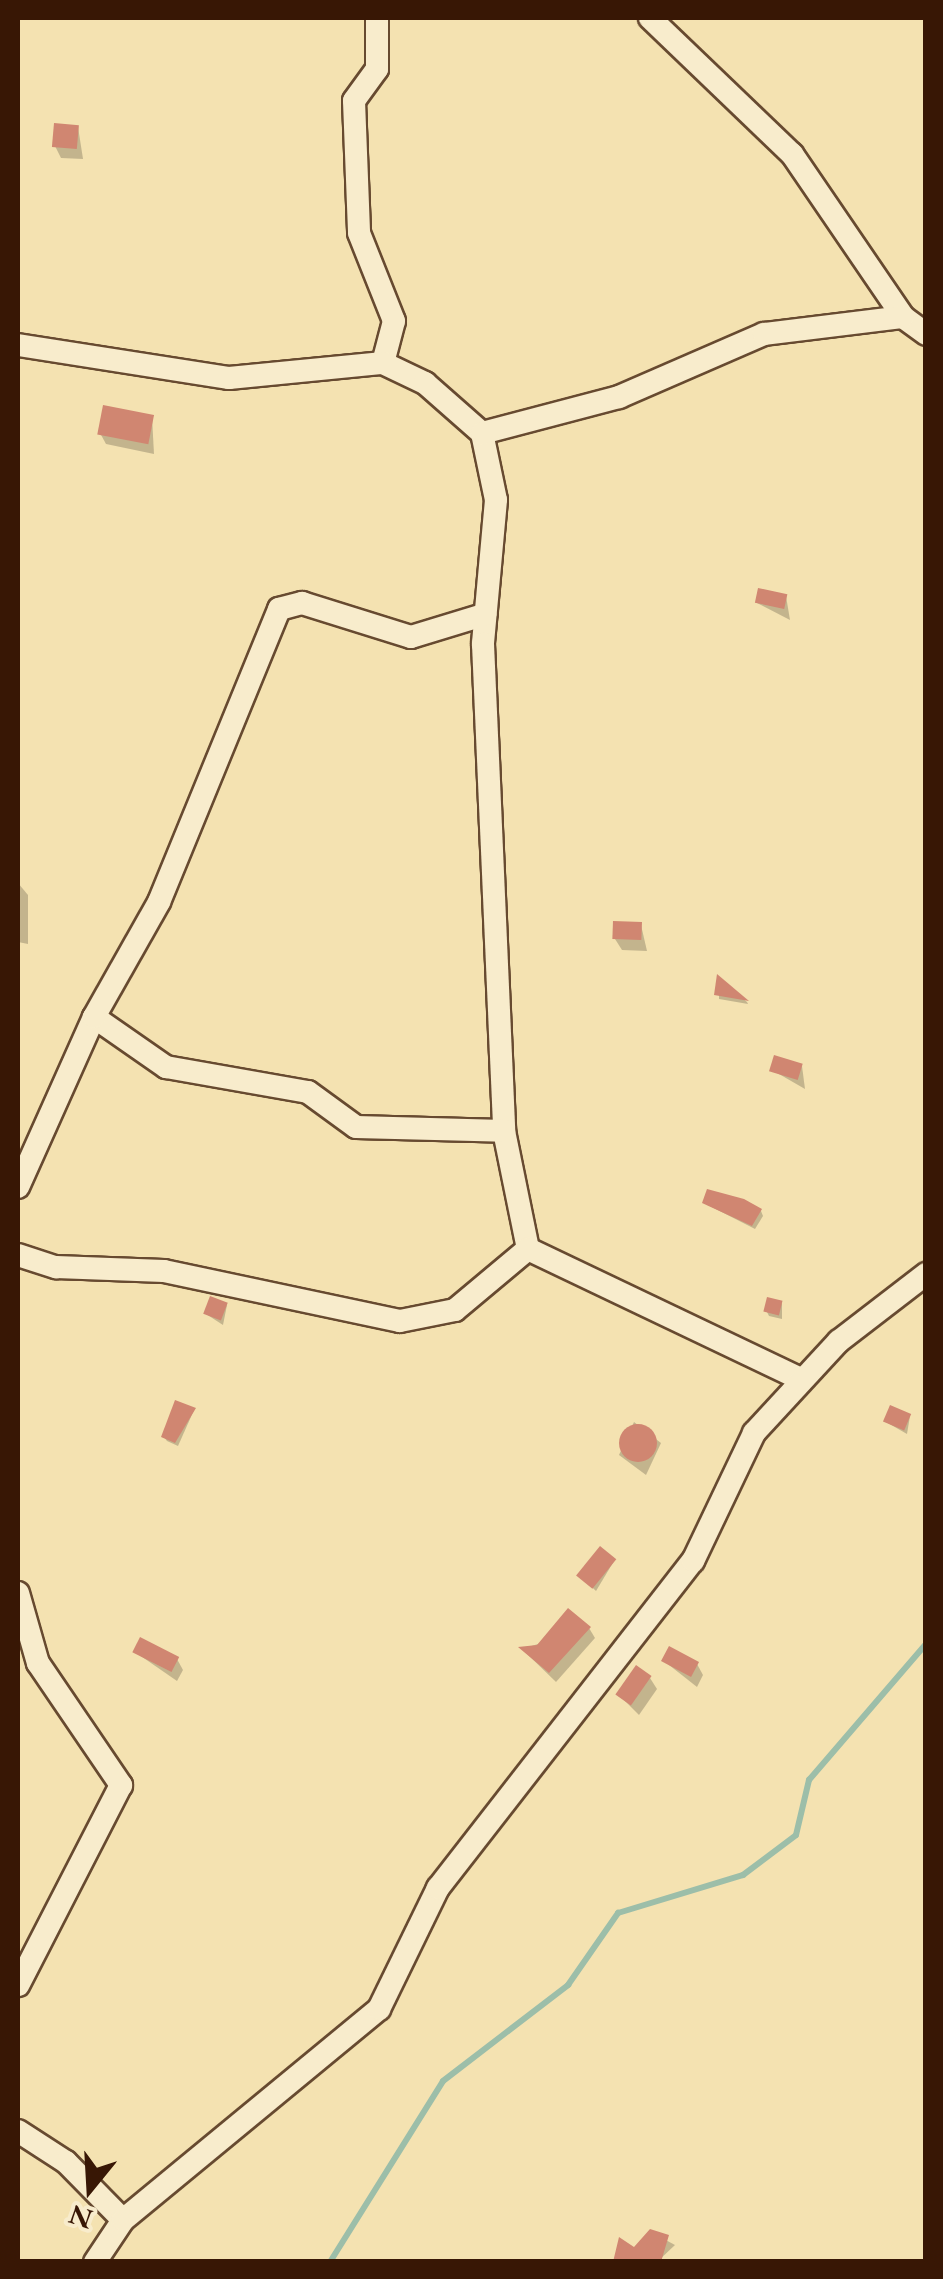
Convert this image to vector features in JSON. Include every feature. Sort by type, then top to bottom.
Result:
[{"type":"street","points":[[377,18],[377,69],[354,101],[359,234],[394,321],[383,363]]},
{"type":"street","points":[[650,18],[792,154],[902,317],[926,334]]},
{"type":"street","points":[[482,434],[619,397],[764,334],[902,317]]},
{"type":"street","points":[[18,344],[229,378],[383,363],[425,383],[482,434],[496,510],[486,614],[504,1131],[528,1249]]},
{"type":"street","points":[[18,1187],[94,1017],[159,902],[280,609],[302,602],[411,636],[486,614]]},
{"type":"street","points":[[94,1017],[166,1067],[308,1092],[356,1127],[504,1131]]},
{"type":"street","points":[[18,1255],[56,1268],[164,1271],[400,1321],[454,1310],[528,1249]]},
{"type":"street","points":[[528,1249],[801,1378]]},
{"type":"street","points":[[95,2262],[123,2220],[379,2009],[438,1888],[693,1561],[754,1433],[801,1378],[926,1274]]},
{"type":"street","points":[[18,1593],[38,1663],[121,1785],[18,1985]]},
{"type":"street","points":[[18,2131],[66,2162],[123,2220]]},
{"type":"building","points":[[54,123],[79,125],[77,149],[52,147]]},
{"type":"building","points":[[103,405],[154,415],[148,444],[97,434]]},
{"type":"building","points":[[758,588],[787,594],[784,609],[755,603]]},
{"type":"building","points":[[613,921],[642,922],[641,940],[612,939]]},
{"type":"building","points":[[717,974],[749,1001],[714,995]]},
{"type":"building","points":[[774,1055],[803,1064],[798,1080],[769,1071]]},
{"type":"building","points":[[707,1189],[744,1199],[762,1209],[752,1226],[702,1203]]},
{"type":"building","points":[[210,1296],[228,1303],[221,1321],[203,1314]]},
{"type":"building","points":[[767,1297],[783,1301],[779,1315],[763,1312]]},
{"type":"building","points":[[175,1400],[196,1408],[175,1443],[161,1437]]},
{"type":"building","points":[[890,1405],[911,1414],[904,1431],[883,1422]]},
{"type":"building","points":[[638,1424],[652,1429],[657,1443],[652,1457],[638,1462],[624,1457],[619,1443],[624,1429]]},
{"type":"building","points":[[600,1546],[616,1559],[592,1589],[576,1576]]},
{"type":"building","points":[[568,1608],[591,1627],[549,1673],[518,1647],[537,1645]]},
{"type":"building","points":[[140,1637],[179,1657],[171,1672],[132,1652]]},
{"type":"building","points":[[669,1646],[699,1662],[691,1677],[661,1661]]},
{"type":"building","points":[[636,1665],[652,1676],[631,1705],[615,1694]]},
{"type":"building","points":[[650,2229],[669,2235],[661,2262],[613,2262],[619,2237],[634,2247]]},
{"type":"waterway","points":[[330,2262],[443,2081],[568,1985],[618,1913],[743,1875],[796,1835],[809,1780],[926,1644]]}]
